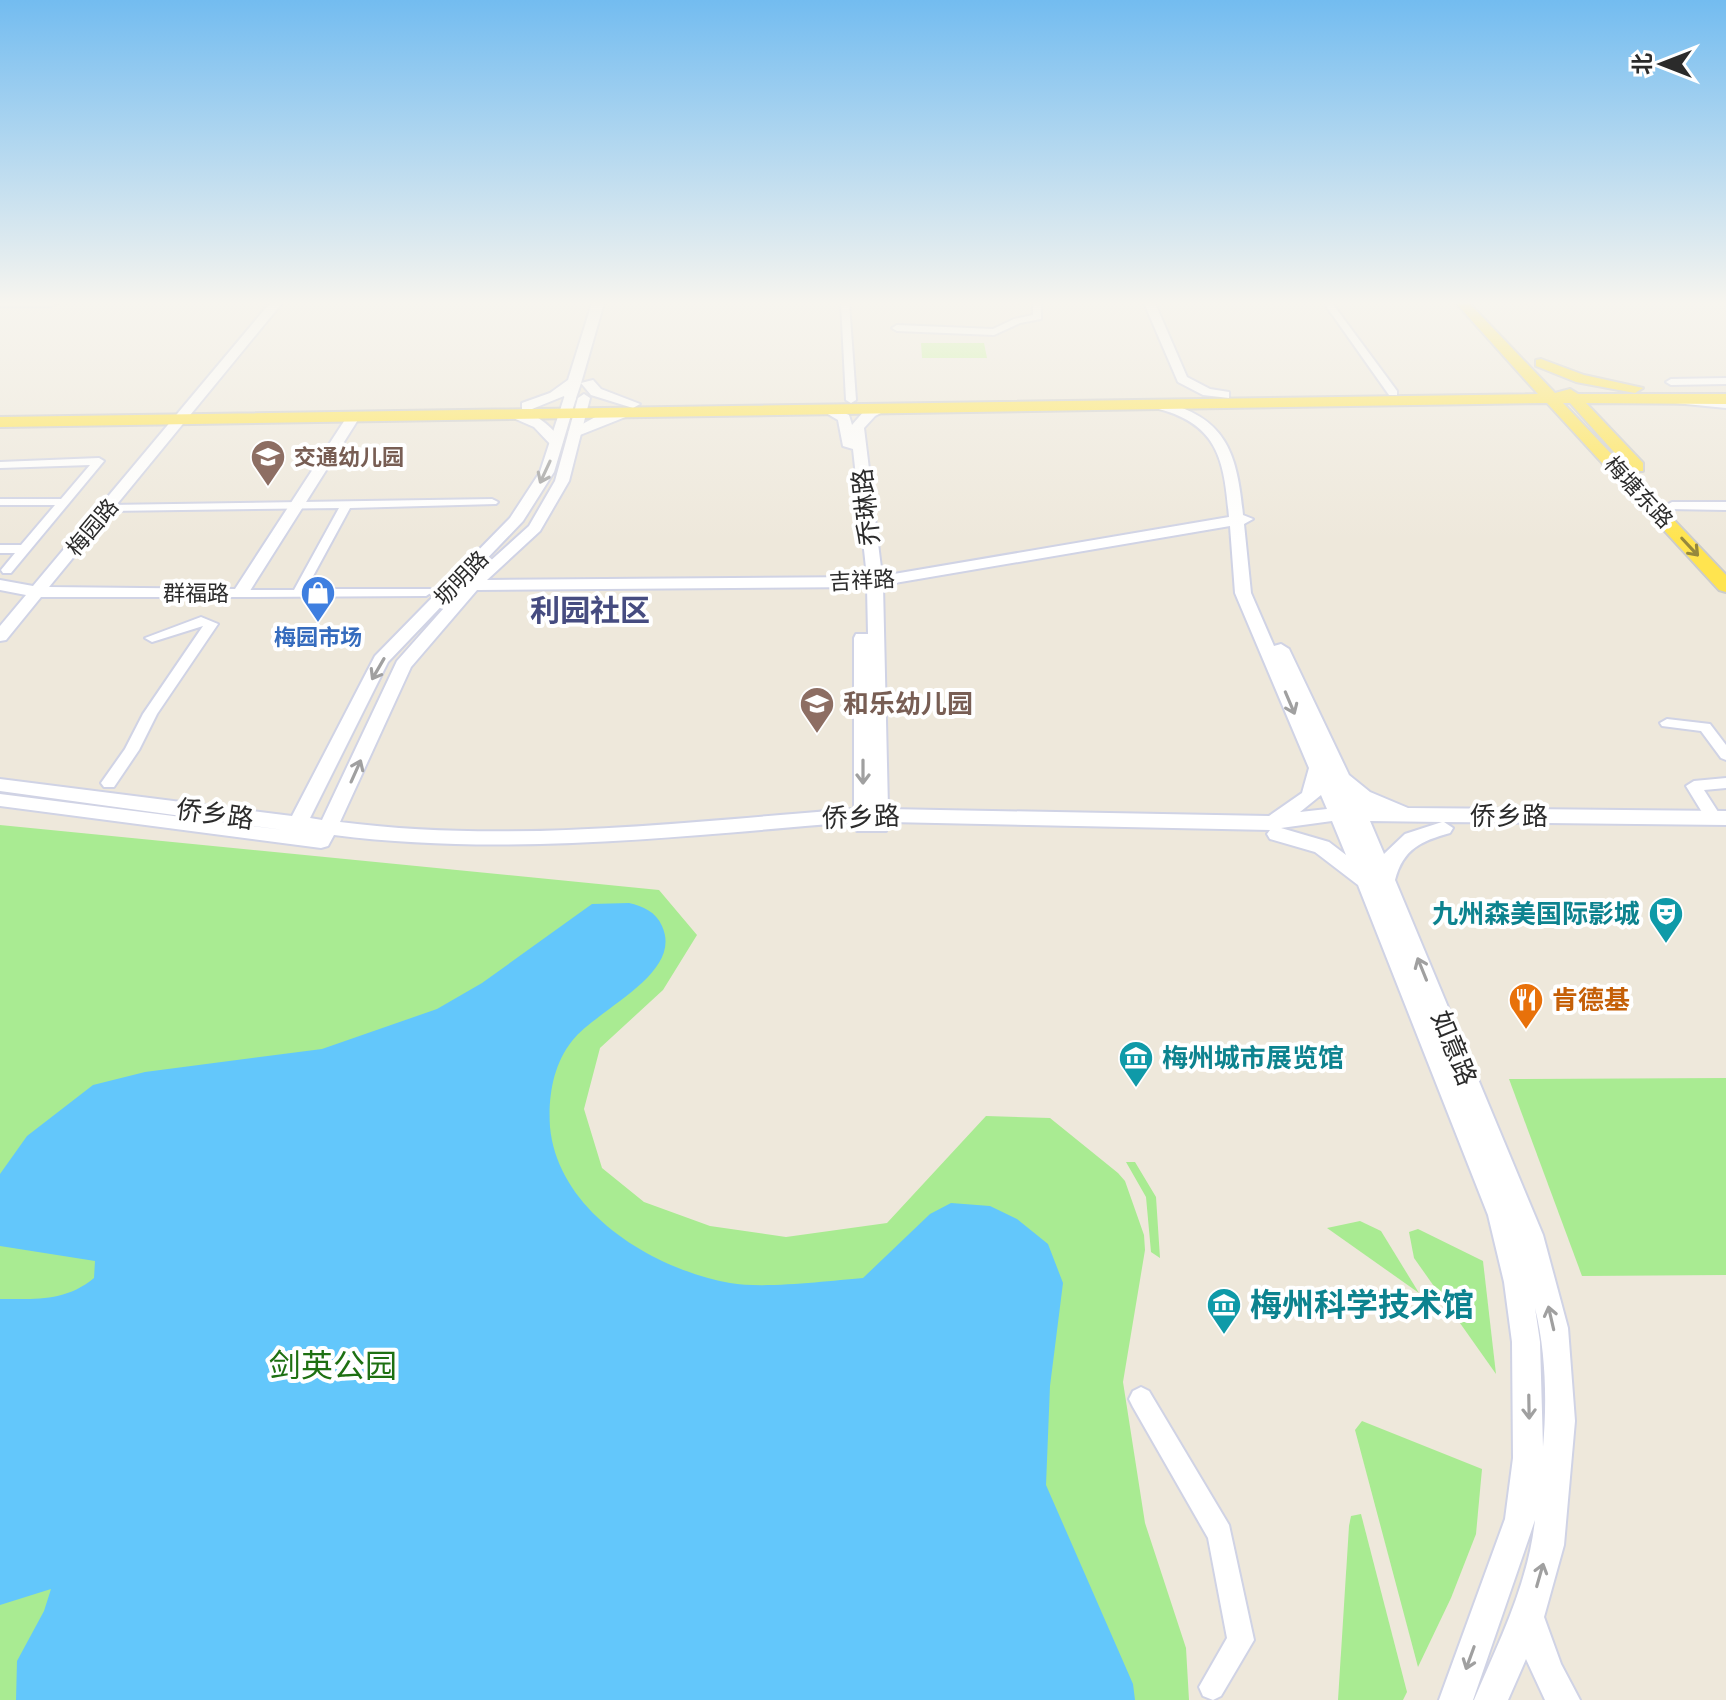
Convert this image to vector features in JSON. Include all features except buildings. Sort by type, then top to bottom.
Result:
[{"type":"main road","name":"坜明路","points":[[576,400],[580,382]]},
{"type":"main road","name":"坜明路","points":[[576,400],[583,382]]},
{"type":"main road","points":[[1488,395],[1511,382]]},
{"type":"main road","name":"梅塘东路","points":[[1542,382],[1548,394],[1726,586]]},
{"type":"main road","name":"梅塘东路","points":[[1556,382],[1603,428],[1726,562]]},
{"type":"main road","points":[[1594,382],[1641,395],[1726,402]]},
{"type":"main road","points":[[1213,410],[1393,393],[1641,395],[1726,388]]},
{"type":"main road","points":[[0,411],[355,415],[522,410],[576,400],[596,392],[628,409]]},
{"type":"main road","points":[[0,422],[187,413],[522,410],[555,396],[628,409],[881,410],[1162,394]]},
{"type":"main road","points":[[575,432],[628,409],[851,400],[1162,394],[1213,410],[1488,395],[1546,413],[1580,428]]},
{"type":"main road","points":[[1603,428],[1610,411],[1641,395]]},
{"type":"main road","points":[[522,410],[556,442]]},
{"type":"street","name":"梅园路","points":[[0,636],[212,382]]},
{"type":"street","points":[[850,382],[851,400]]},
{"type":"street","points":[[1159,382],[1162,394],[1183,411],[1213,410]]},
{"type":"street","points":[[1188,382],[1199,389],[1213,410]]},
{"type":"street","points":[[1385,382],[1393,393]]},
{"type":"street","name":"坜明路","points":[[324,835],[403,665],[473,585],[535,528],[562,481],[575,432],[576,400]]},
{"type":"street","name":"坜明路","points":[[293,832],[381,660],[516,521],[547,472],[556,442],[576,400]]},
{"type":"street","points":[[827,410],[844,418],[853,428],[870,413],[881,410]]},
{"type":"street","name":"如意路","points":[[1213,410],[1244,480],[1240,520],[1257,595],[1376,881],[1501,1215],[1518,1282],[1526,1342],[1528,1458],[1520,1519],[1456,1700]]},
{"type":"street","name":"群福路","points":[[37,592],[240,594],[355,415]]},
{"type":"street","name":"乔琳路","points":[[853,428],[868,582],[871,821]]},
{"type":"street","points":[[0,465],[99,461],[4,578],[37,592]]},
{"type":"street","points":[[0,502],[65,502]]},
{"type":"street","points":[[108,508],[492,502]]},
{"type":"street","points":[[298,593],[346,505]]},
{"type":"street","points":[[1672,506],[1726,506]]},
{"type":"street","name":"吉祥路","points":[[473,585],[868,582],[1240,520]]},
{"type":"street","points":[[0,549],[25,549]]},
{"type":"street","points":[[240,594],[426,592]]},
{"type":"street","points":[[109,783],[132,750],[157,702],[211,624],[201,621],[152,638]]},
{"type":"street","points":[[1667,723],[1705,727],[1726,755]]},
{"type":"street","points":[[1411,816],[1363,796],[1329,771],[1311,796],[1274,828],[1322,847],[1376,881],[1394,851],[1415,836],[1443,828]]},
{"type":"street","points":[[1722,821],[1694,786],[1726,783]]},
{"type":"street","name":"侨乡路","points":[[0,785],[293,832]]},
{"type":"street","name":"侨乡路","points":[[0,800],[324,835],[367,846],[549,849],[871,821],[1274,828],[1411,816],[1722,821]]},
{"type":"street","name":"侨乡路","points":[[1352,821],[1443,828],[1722,821]]},
{"type":"street","name":"如意路","points":[[1376,881],[1530,1235],[1554,1328],[1560,1421],[1548,1545],[1528,1617],[1491,1700]]},
{"type":"street","points":[[1141,1399],[1220,1534],[1241,1640],[1212,1687]]},
{"type":"street","points":[[1528,1617],[1548,1673],[1563,1700]]},
{"type":"green space","name":"剑英公园","points":[[0,825],[659,890],[697,935],[663,990],[600,1048],[584,1109],[602,1168],[644,1202],[710,1226],[786,1237],[887,1223],[986,1116],[1050,1118],[1125,1181],[1144,1235],[1145,1250],[1123,1382],[1145,1523],[1186,1648],[1189,1700],[0,1700]]},
{"type":"green space","points":[[1726,1078],[1726,1275],[1582,1276],[1509,1079]]},
{"type":"green space","points":[[1126,1162],[1135,1162],[1156,1197],[1160,1258],[1151,1252],[1146,1197]]},
{"type":"green space","points":[[1360,1221],[1381,1231],[1419,1293],[1327,1228]]},
{"type":"green space","points":[[1418,1229],[1483,1261],[1496,1374],[1414,1258],[1409,1232]]},
{"type":"green space","points":[[1362,1421],[1482,1469],[1476,1534],[1451,1598],[1418,1667],[1355,1430]]},
{"type":"green space","points":[[1361,1514],[1407,1692],[1403,1700],[1338,1700],[1349,1526],[1351,1516]]},
{"type":"water","name":"剑英公园","points":[[629,903],[653,913],[662,926],[666,943],[661,960],[650,975],[584,1029],[560,1060],[551,1093],[550,1127],[557,1158],[571,1185],[590,1210],[614,1232],[641,1250],[700,1276],[744,1285],[863,1278],[930,1214],[951,1203],[990,1206],[1017,1219],[1048,1244],[1063,1283],[1050,1386],[1046,1485],[1133,1684],[1135,1700],[16,1700],[17,1661],[44,1611],[51,1589],[0,1605],[0,1299],[49,1298],[72,1291],[94,1278],[95,1261],[0,1246],[0,1174],[27,1136],[93,1085],[145,1072],[322,1049],[437,1009],[482,983],[592,904]]},
{"type":"place","name":"交通幼儿园","points":[[268,488]]},
{"type":"place","name":"梅园市场","points":[[318,624]]},
{"type":"place","name":"和乐幼儿园","points":[[817,735]]},
{"type":"place","name":"九州森美国际影城","points":[[1666,945]]},
{"type":"place","name":"肯德基","points":[[1526,1031]]},
{"type":"place","name":"梅州城市展览馆","points":[[1136,1089]]},
{"type":"place","name":"梅州科学技术馆","points":[[1224,1336]]},
{"type":"district","name":"利园社区","points":[[590,611]]}]
